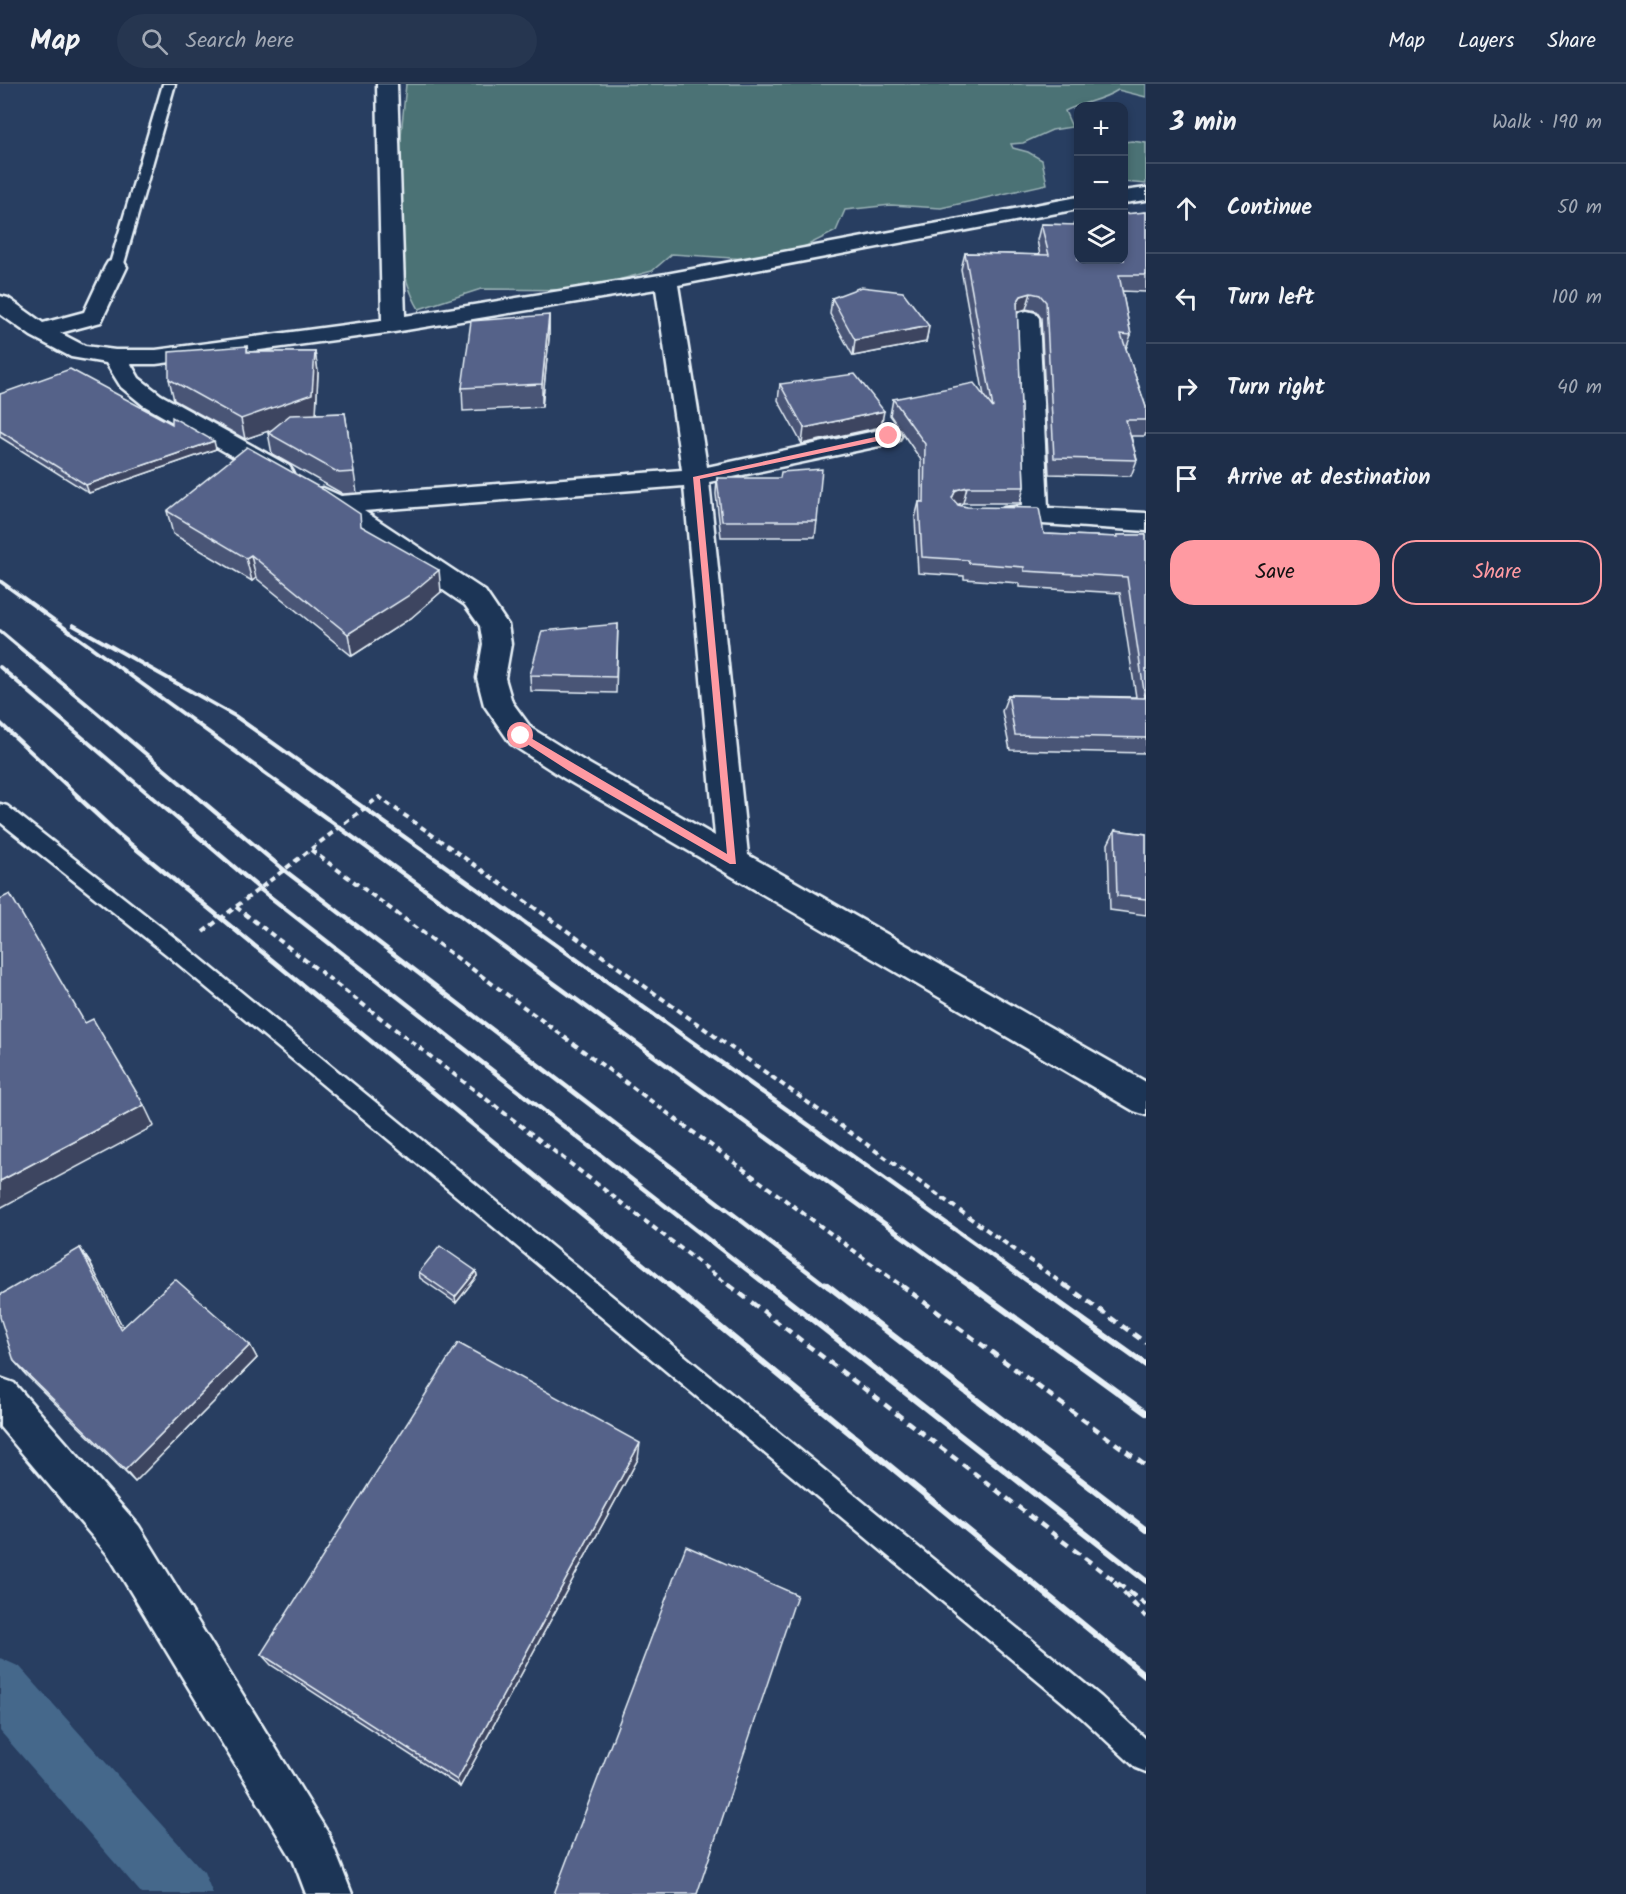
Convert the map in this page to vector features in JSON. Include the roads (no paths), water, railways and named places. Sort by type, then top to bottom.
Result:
[{"type":"street","points":[[387,84],[394,325]]},
{"type":"street","points":[[1128,196],[1146,194]]},
{"type":"street","points":[[0,303],[39,331],[79,352],[115,357],[156,357],[394,325],[666,281],[1074,203]]},
{"type":"street","points":[[39,331],[93,317],[116,267]]},
{"type":"street","points":[[666,281],[696,477],[733,861]]},
{"type":"street","points":[[1027,318],[1035,514]]},
{"type":"street","points":[[115,357],[129,382],[152,400],[338,505],[475,598],[494,624],[497,645],[491,678],[498,705],[521,736],[573,769],[1146,1100]]},
{"type":"street","points":[[338,505],[696,477],[889,436]]},
{"type":"street","points":[[987,513],[1146,522]]},
{"type":"street","points":[[0,1397],[124,1541],[312,1849],[329,1894]]},
{"type":"lane","points":[[116,267],[169,84]]},
{"type":"lane","points":[[0,811],[178,952],[1091,1707],[1146,1758]]},
{"type":"waterway","points":[[0,1687],[182,1894]]},
{"type":"railway","points":[[0,581],[298,797]]},
{"type":"railway","points":[[73,625],[235,716],[349,797]]},
{"type":"railway","points":[[0,631],[197,797]]},
{"type":"railway","points":[[0,667],[152,797]]},
{"type":"railway","points":[[0,723],[79,797]]},
{"type":"railway","points":[[77,796],[118,834],[671,1287]]},
{"type":"railway","points":[[151,796],[260,889],[769,1287]]},
{"type":"railway","points":[[196,796],[284,870],[828,1287]]},
{"type":"railway","points":[[296,796],[972,1287]]},
{"type":"railway","points":[[347,796],[1036,1287]]},
{"type":"railway","points":[[669,1285],[1146,1676]]},
{"type":"railway","points":[[768,1285],[1146,1581]]},
{"type":"railway","points":[[827,1285],[1146,1530]]},
{"type":"railway","points":[[970,1285],[1146,1413]]},
{"type":"railway","points":[[1034,1285],[1146,1365]]}]
